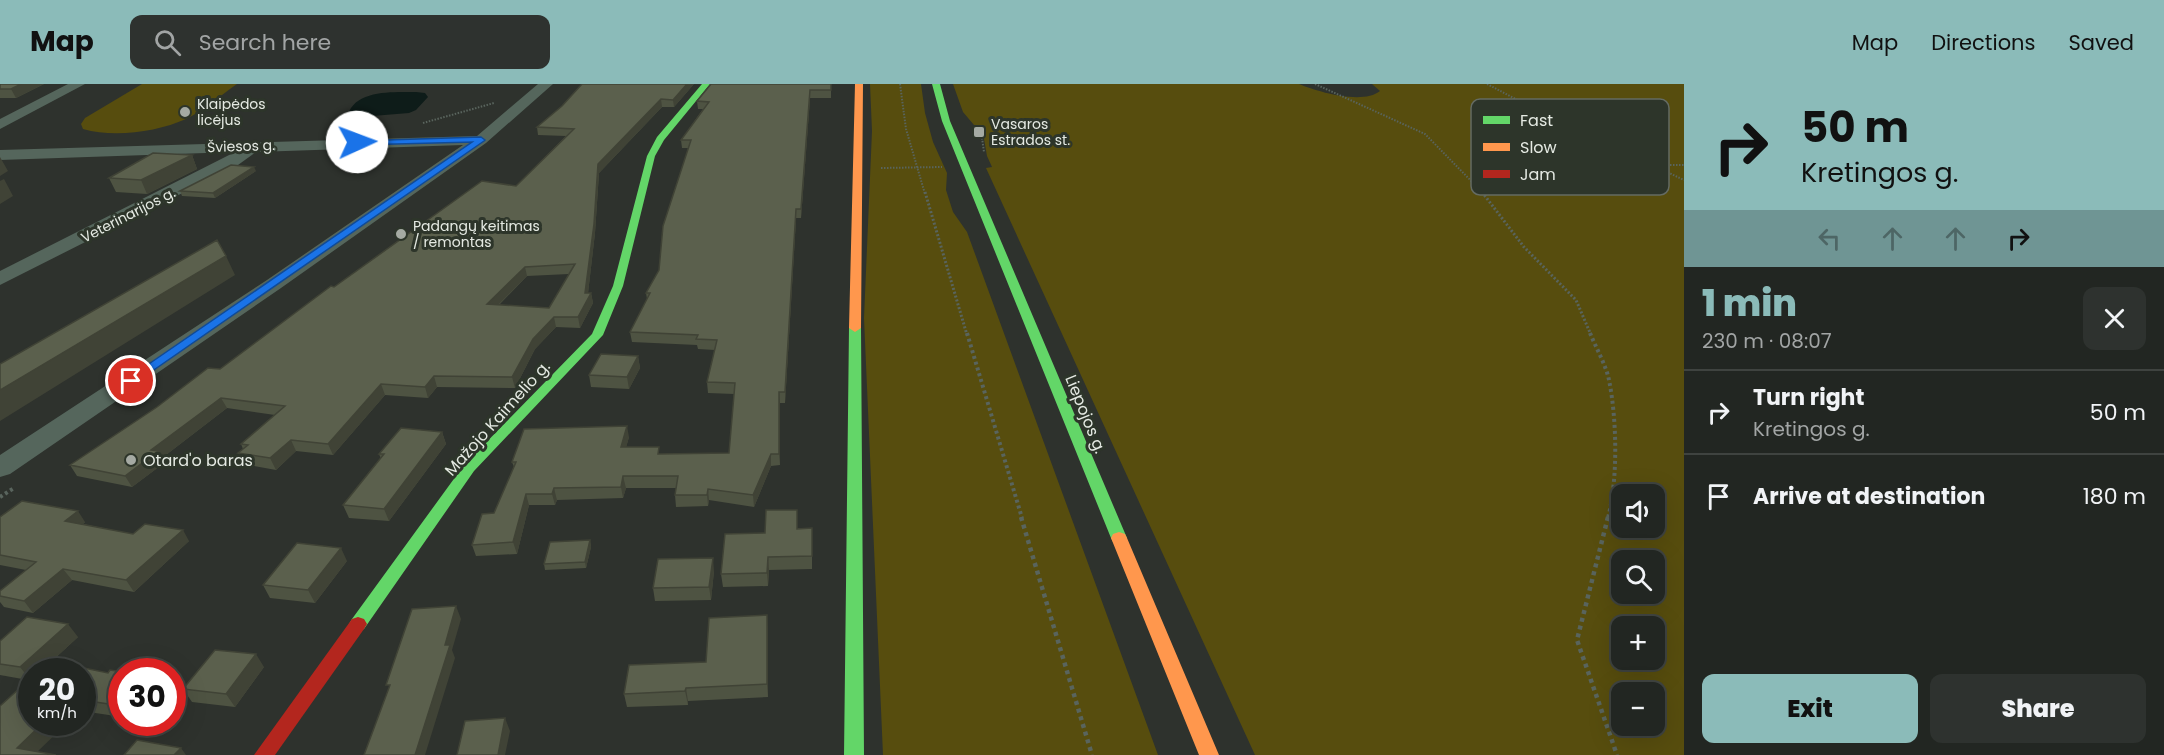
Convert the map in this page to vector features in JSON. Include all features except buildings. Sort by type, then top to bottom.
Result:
[{"type":"street","points":[[0,125],[78,84]]},
{"type":"street","points":[[0,468],[274,284],[481,140],[546,84]]},
{"type":"street","name":"Mažojo Kaimelio g.","points":[[264,755],[469,468],[597,335],[618,286],[651,156],[660,139],[706,84]]},
{"type":"street","points":[[854,755],[853,421],[859,84]]},
{"type":"street","name":"Liepojos g.","points":[[936,84],[946,121],[1209,755]]},
{"type":"street","name":"Šviesos g.","points":[[0,155],[481,140]]},
{"type":"street","name":"Veterinarijos g.","points":[[0,279],[223,167],[254,146]]},
{"type":"path","points":[[900,84],[906,129],[1092,755]]},
{"type":"path","points":[[1315,84],[1425,134],[1471,181]]},
{"type":"path","points":[[1487,84],[1517,99]]},
{"type":"path","points":[[415,125],[500,102]]},
{"type":"path","points":[[858,166],[919,168],[989,166],[985,159],[982,138]]},
{"type":"path","points":[[1669,173],[1684,180]]},
{"type":"path","points":[[1485,195],[1524,247],[1576,300],[1609,379],[1615,444],[1613,498],[1577,640],[1617,755]]},
{"type":"shaded area","points":[[142,84],[237,84],[206,107],[175,124],[122,133],[83,129],[81,124],[85,118]]},
{"type":"shaded area","points":[[870,84],[921,84],[925,113],[933,142],[947,173],[946,190],[953,212],[967,232],[1158,755],[883,755],[864,318],[872,131]]},
{"type":"shaded area","points":[[953,84],[1299,84],[1340,96],[1363,97],[1380,91],[1372,84],[1684,84],[1684,755],[1255,755],[986,168],[992,167],[987,156],[983,133],[986,131],[983,125],[974,125],[963,112]]},
{"type":"shaded area","points":[[387,92],[425,93],[428,97],[416,110],[409,113],[360,117],[348,115],[359,100],[367,96]]},
{"type":"traffic: fast","points":[[358,624],[469,468],[597,335],[618,286],[651,156],[660,139],[706,84]]},
{"type":"traffic: fast","points":[[936,84],[946,121],[1119,538]]},
{"type":"traffic: fast","points":[[854,755],[855,328]]},
{"type":"traffic: slow","points":[[855,328],[859,84]]},
{"type":"traffic: slow","points":[[1119,538],[1209,755]]},
{"type":"traffic: jam","points":[[264,755],[358,624]]},
{"type":"place","name":"Klaipėdos licėjus","points":[[185,112]]},
{"type":"place","name":"Vasaros Estrados st.","points":[[979,132]]},
{"type":"place","name":"Padangų keitimas / remontas","points":[[401,234]]},
{"type":"place","name":"Otard'o baras","points":[[131,460]]},
{"type":"route","points":[[131,381],[481,140],[357,142]]}]
